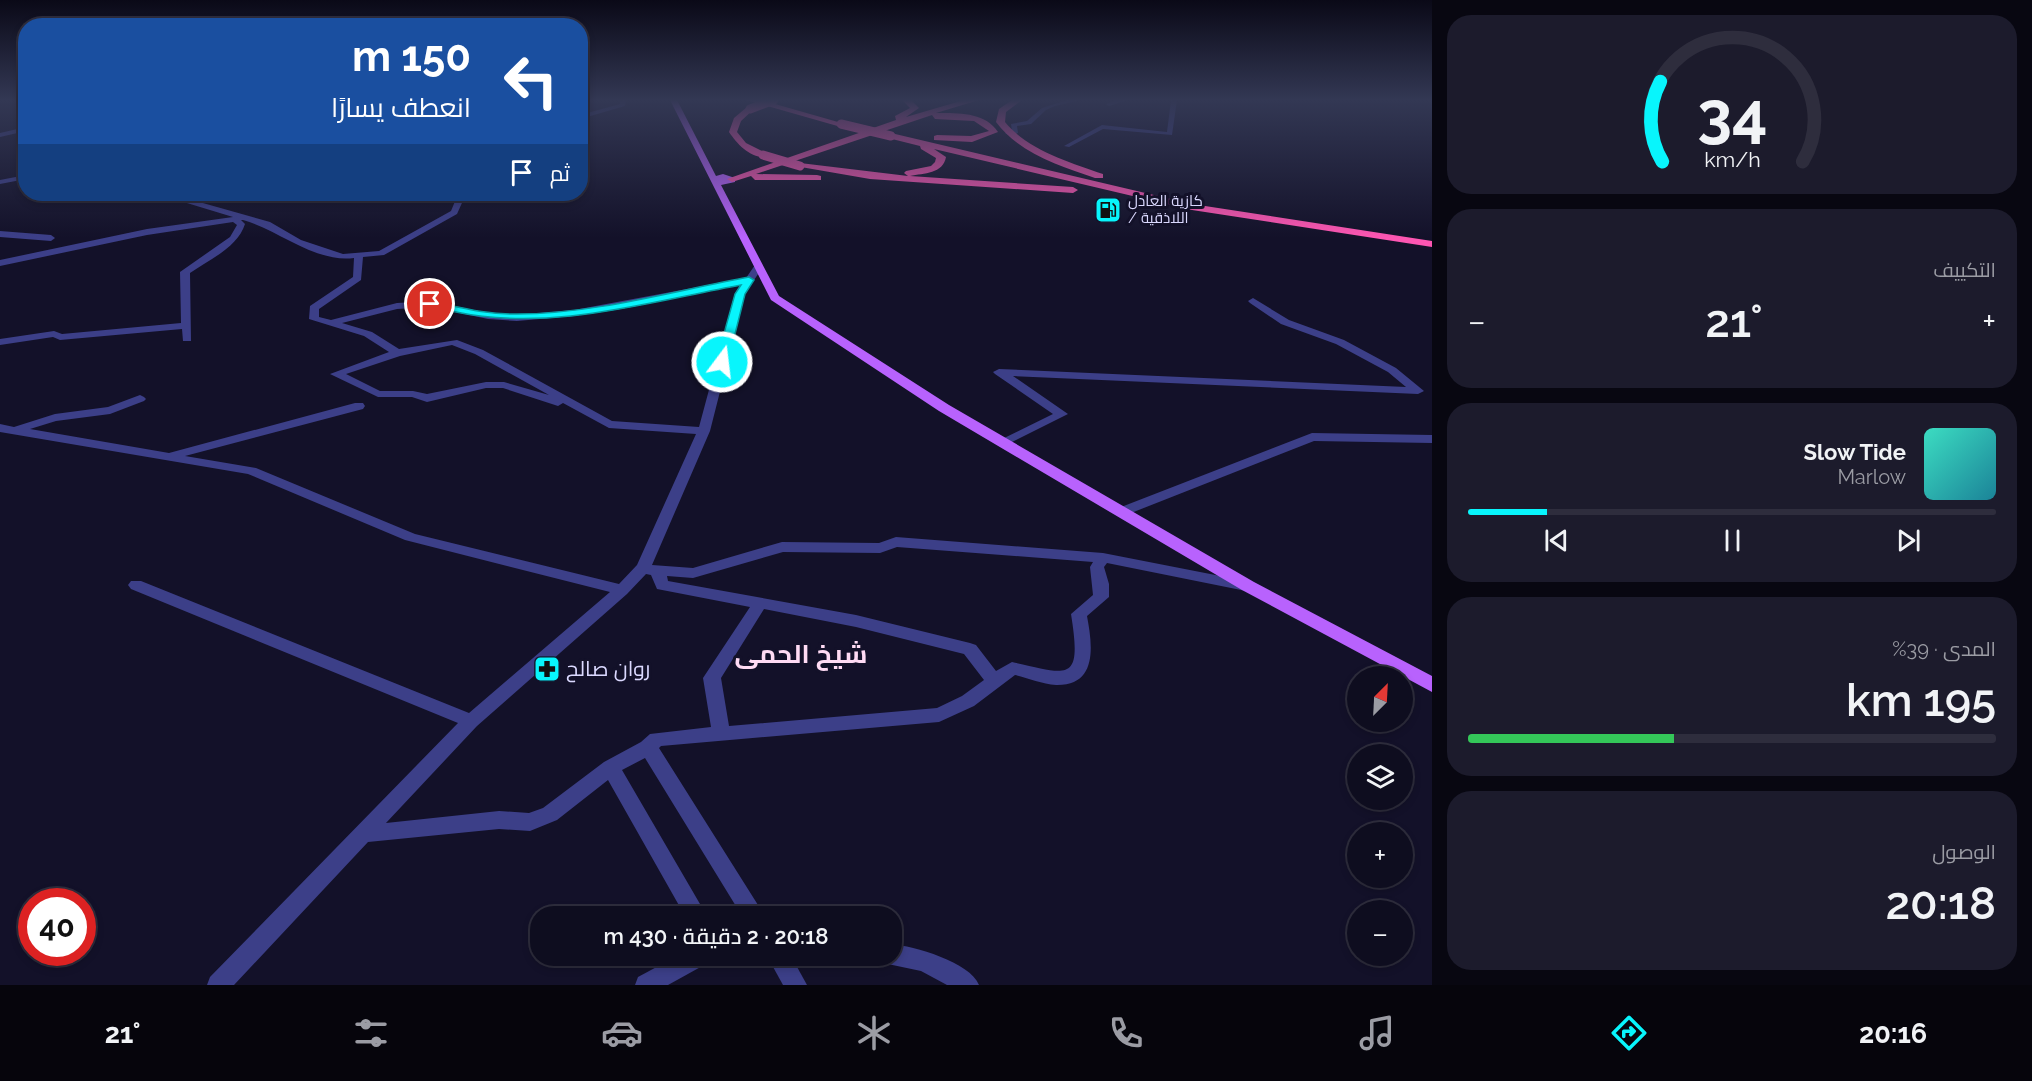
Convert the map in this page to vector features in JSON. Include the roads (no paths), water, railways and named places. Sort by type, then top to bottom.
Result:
[{"type":"highway","points":[[745,146],[763,155],[800,166],[838,173],[1087,191],[1432,244]]},
{"type":"highway","points":[[723,179],[822,146]]},
{"type":"highway","points":[[723,179],[826,146]]},
{"type":"highway","points":[[839,146],[831,150],[830,158],[857,171],[891,174],[923,171],[940,163],[941,157],[921,146]]},
{"type":"highway","points":[[944,146],[1192,207]]},
{"type":"highway","points":[[946,146],[1146,193],[1261,214],[1432,237]]},
{"type":"highway","points":[[1028,146],[1038,152],[1104,178],[1261,214]]},
{"type":"highway","points":[[723,179],[920,180]]},
{"type":"main road","points":[[700,146],[723,179],[754,273],[775,298],[944,408],[1248,586],[1432,685]]},
{"type":"street","points":[[0,182],[18,179]]},
{"type":"street","points":[[189,201],[267,224],[298,242],[342,257],[381,253],[454,212],[459,201]]},
{"type":"street","points":[[0,263],[147,232],[246,217]]},
{"type":"street","points":[[186,339],[185,272],[233,239],[241,224],[235,219]]},
{"type":"street","points":[[0,234],[51,238]]},
{"type":"street","points":[[359,255],[358,278],[314,308],[314,319],[368,334],[397,353]]},
{"type":"street","points":[[332,323],[397,306],[430,304],[488,316],[517,318],[574,313],[754,273]]},
{"type":"street","points":[[218,985],[471,721],[622,590],[649,570],[704,431],[740,294],[754,273]]},
{"type":"street","points":[[1002,442],[1062,414],[999,372],[1418,391],[1392,370],[1340,342],[1284,322],[1253,301]]},
{"type":"street","points":[[0,342],[54,334],[60,337],[186,326]]},
{"type":"street","points":[[580,408],[504,385],[486,385],[427,398],[413,394],[378,394],[336,374],[397,353],[453,342],[479,352],[609,424],[704,431]]},
{"type":"street","points":[[16,430],[55,418],[110,410],[140,399]]},
{"type":"street","points":[[169,456],[359,406]]},
{"type":"street","points":[[0,428],[251,471],[410,537],[622,590]]},
{"type":"street","points":[[1121,512],[1312,437],[1432,439]]},
{"type":"street","points":[[649,570],[693,573],[783,547],[880,548],[896,542],[1104,558],[1248,586]]},
{"type":"street","points":[[363,834],[499,820],[530,822],[565,804],[611,767],[648,747],[656,739],[939,715],[968,701],[1012,668],[1061,679],[1073,674],[1083,662],[1085,648],[1079,614],[1101,597],[1101,584],[1096,567],[1104,558]]},
{"type":"street","points":[[649,570],[662,585],[856,621],[970,649],[994,681]]},
{"type":"street","points":[[136,585],[471,721]]},
{"type":"street","points":[[721,733],[712,678],[760,603]]},
{"type":"street","points":[[648,747],[748,906]]},
{"type":"street","points":[[611,767],[690,906]]},
{"type":"street","points":[[902,955],[908,955],[939,968],[968,985]]},
{"type":"street","points":[[646,985],[680,966]]},
{"type":"street","points":[[784,966],[796,985]]},
{"type":"place","name":"كازية العادل / اللاذقية","points":[[1108,210]]},
{"type":"place","name":"روان صالح","points":[[547,669]]},
{"type":"district","name":"شيخ الحمى","points":[[801,654]]}]
